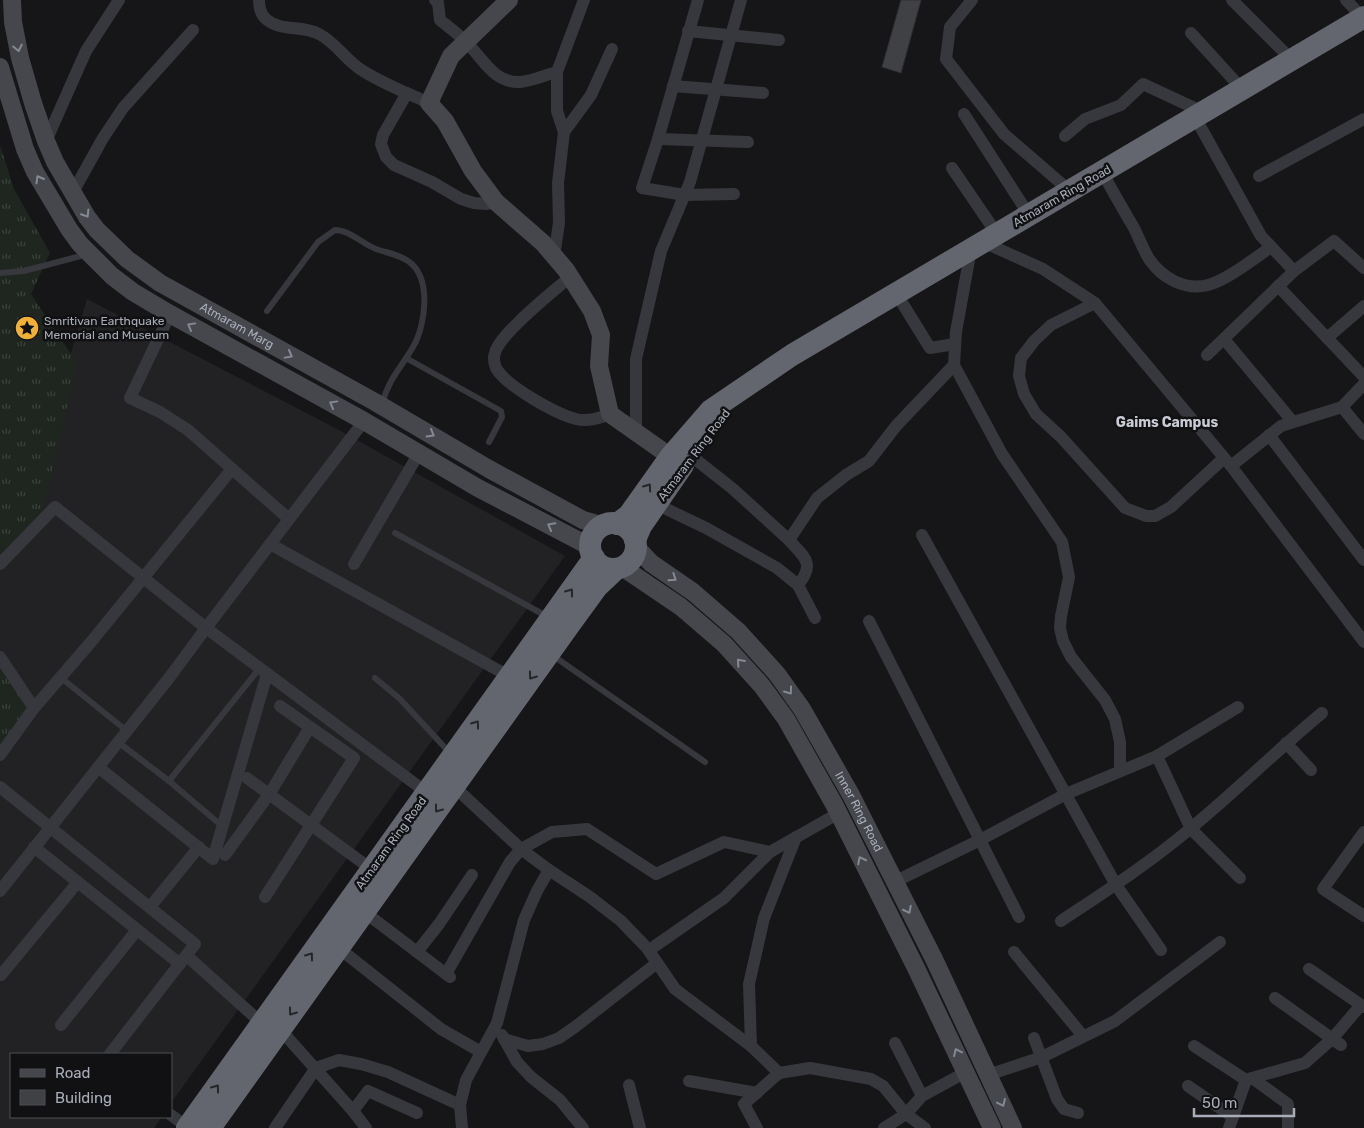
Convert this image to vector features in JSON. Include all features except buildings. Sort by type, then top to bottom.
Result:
[{"type":"highway","name":"Atmaram Ring Road","points":[[610,525],[629,515],[670,456],[711,410],[792,355],[1363,18]]},
{"type":"highway","name":"Atmaram Ring Road","points":[[636,543],[641,526],[690,455],[718,419],[761,376]]},
{"type":"highway","points":[[610,525],[628,529],[636,543],[632,559],[619,568],[603,567],[592,555],[590,546],[594,534],[610,525]]},
{"type":"highway","name":"Atmaram Ring Road","points":[[179,1121],[551,619],[592,555]]},
{"type":"highway","name":"Atmaram Ring Road","points":[[210,1128],[597,586],[619,568]]},
{"type":"main road","name":"Atmaram Marg","points":[[12,0],[13,22],[20,58],[46,141],[55,162],[97,230],[126,259],[146,274],[382,406],[489,469],[583,520],[610,525]]},
{"type":"main road","points":[[509,0],[452,56],[428,103],[445,121],[473,171],[496,202],[543,243],[570,277],[592,311],[600,335],[599,366],[610,414],[664,452]]},
{"type":"main road","name":"Atmaram Marg","points":[[0,67],[18,125],[36,172],[69,229],[112,276],[170,314],[364,421],[478,488],[585,544],[592,555]]},
{"type":"main road","name":"Inner Ring Road","points":[[636,543],[651,564],[693,592],[738,631],[777,674],[802,709],[846,786],[934,959],[1013,1128]]},
{"type":"main road","name":"Inner Ring Road","points":[[619,568],[681,607],[724,644],[762,686],[786,719],[839,813],[916,968],[992,1128]]},
{"type":"street","points":[[46,141],[86,51],[119,0]]},
{"type":"street","points":[[259,0],[260,8],[265,17],[277,26],[319,34],[330,41],[358,68],[428,103]]},
{"type":"street","points":[[435,0],[438,3],[440,20],[466,42],[491,71],[499,77],[508,81],[520,82],[557,72]]},
{"type":"street","points":[[554,256],[560,224],[558,183],[564,132],[556,111],[557,72],[584,0]]},
{"type":"street","points":[[698,0],[642,188],[685,195],[734,194]]},
{"type":"street","points":[[636,432],[636,359],[661,251],[690,182],[741,0]]},
{"type":"street","points":[[972,0],[950,27],[946,59],[1004,134],[1070,191]]},
{"type":"street","points":[[1232,0],[1292,60]]},
{"type":"street","points":[[1346,0],[1363,18]]},
{"type":"street","points":[[73,192],[103,138],[123,108],[193,30]]},
{"type":"street","points":[[688,32],[779,40]]},
{"type":"street","points":[[1191,33],[1242,89]]},
{"type":"street","points":[[564,132],[591,95],[612,49]]},
{"type":"street","points":[[1065,136],[1085,119],[1120,105],[1143,84],[1199,115],[1261,236],[1294,271]]},
{"type":"street","points":[[673,86],[763,93]]},
{"type":"street","points":[[407,93],[383,136],[381,144],[386,157],[394,165],[432,182],[461,199],[474,204],[496,202]]},
{"type":"street","points":[[964,114],[1029,215]]},
{"type":"street","points":[[1259,176],[1364,119]]},
{"type":"street","points":[[658,139],[748,142]]},
{"type":"street","points":[[952,168],[984,241],[955,344],[954,365],[1002,454],[1062,542],[1069,577],[1061,616],[1060,628],[1063,641],[1071,657],[1105,700],[1115,719],[1120,742],[1120,771]]},
{"type":"street","points":[[1105,177],[1148,257],[1159,272],[1178,283],[1193,287],[1210,285],[1228,276],[1271,247]]},
{"type":"street","points":[[984,241],[1043,269],[1096,303],[1228,462],[1364,642]]},
{"type":"street","points":[[1207,355],[1294,271],[1334,241],[1364,268]]},
{"type":"street","points":[[570,277],[517,324],[496,347],[494,362],[505,378],[535,400],[559,413],[577,420],[591,420],[610,414]]},
{"type":"street","points":[[1278,286],[1364,377]]},
{"type":"street","points":[[896,293],[930,348],[955,344]]},
{"type":"street","points":[[1096,303],[1051,325],[1034,341],[1021,358],[1019,376],[1024,394],[1036,414],[1061,438],[1125,508],[1146,516],[1156,516],[1171,507],[1228,462],[1269,436],[1281,426],[1342,407],[1364,384]]},
{"type":"street","points":[[1328,338],[1364,306]]},
{"type":"street","points":[[170,314],[130,398],[160,412],[188,430],[289,519]]},
{"type":"street","points":[[1224,339],[1293,422]]},
{"type":"street","points":[[789,540],[817,498],[846,475],[869,461],[896,426],[954,365]]},
{"type":"street","points":[[1342,407],[1364,434]]},
{"type":"street","points":[[0,891],[169,678],[364,421]]},
{"type":"street","points":[[1269,436],[1362,552]]},
{"type":"street","points":[[354,564],[419,453]]},
{"type":"street","points":[[690,455],[733,489],[789,540],[807,563],[808,570],[806,576],[798,585]]},
{"type":"street","points":[[0,755],[34,708],[232,469]]},
{"type":"street","points":[[656,504],[706,528],[769,564],[798,585],[814,618]]},
{"type":"street","points":[[0,564],[55,507],[263,672],[422,789]]},
{"type":"street","points":[[922,535],[1116,885],[1161,950]]},
{"type":"street","points":[[270,544],[505,674]]},
{"type":"street","points":[[869,620],[1019,917]]},
{"type":"street","points":[[0,657],[34,708]]},
{"type":"street","points":[[98,767],[213,859],[263,672]]},
{"type":"street","points":[[265,897],[354,758],[280,706]]},
{"type":"street","points":[[894,882],[980,840],[1066,794],[1157,756],[1238,707]]},
{"type":"street","points":[[1062,921],[1116,885],[1191,828],[1322,712]]},
{"type":"street","points":[[224,855],[270,793],[310,727]]},
{"type":"street","points":[[1286,743],[1311,770]]},
{"type":"street","points":[[1157,756],[1191,828],[1240,878]]},
{"type":"street","points":[[247,778],[270,793],[367,866]]},
{"type":"street","points":[[0,787],[195,944],[111,1053]]},
{"type":"street","points":[[461,793],[521,848],[549,870],[590,896],[621,921],[647,948],[675,989],[751,1046],[778,1073]]},
{"type":"street","points":[[655,946],[724,898],[770,852],[839,813]]},
{"type":"street","points":[[372,917],[448,976],[463,942],[510,862],[521,848],[552,832],[587,829],[656,874],[724,842],[770,852]]},
{"type":"street","points":[[1364,832],[1323,889],[1364,916]]},
{"type":"street","points":[[751,1046],[749,984],[764,918],[796,837]]},
{"type":"street","points":[[34,847],[137,930],[184,960],[257,1019]]},
{"type":"street","points":[[150,907],[199,848]]},
{"type":"street","points":[[462,1128],[460,1105],[466,1080],[497,1023],[524,920],[537,890],[549,870]]},
{"type":"street","points":[[417,952],[439,924],[472,875]]},
{"type":"street","points":[[1,975],[78,882]]},
{"type":"street","points":[[61,1025],[137,930]]},
{"type":"street","points":[[988,1075],[1042,1056],[1115,1021],[1220,942]]},
{"type":"street","points":[[1014,952],[1083,1036]]},
{"type":"street","points":[[345,953],[441,1029],[481,1052]]},
{"type":"street","points":[[504,1039],[528,1046],[543,1044],[559,1038],[657,963]]},
{"type":"street","points":[[1249,1079],[1305,1063],[1336,1042],[1363,1006],[1309,968]]},
{"type":"street","points":[[1275,998],[1336,1042]]},
{"type":"street","points":[[497,1023],[517,1062],[531,1077],[560,1100],[583,1128]]},
{"type":"street","points":[[287,1037],[353,1110],[366,1128]]},
{"type":"street","points":[[1034,1038],[1057,1098],[1064,1109],[1078,1113]]},
{"type":"street","points":[[895,1043],[922,1096]]},
{"type":"street","points":[[1194,1046],[1288,1104],[1288,1128]]},
{"type":"street","points":[[275,1128],[316,1068],[339,1060],[388,1072],[460,1105]]},
{"type":"street","points":[[757,1128],[744,1104],[778,1073],[810,1068],[871,1079],[882,1086],[906,1114],[925,1128]]},
{"type":"street","points":[[884,1128],[906,1114],[922,1096],[966,1072]]},
{"type":"street","points":[[1188,1086],[1231,1122],[1249,1079]]},
{"type":"street","points":[[689,1081],[757,1092]]},
{"type":"street","points":[[628,1085],[640,1128]]},
{"type":"street","points":[[353,1110],[368,1091],[417,1113]]},
{"type":"lane","points":[[267,311],[322,238],[334,230],[345,232],[365,244],[398,255],[410,262],[416,268],[422,280],[424,315],[420,333],[386,389],[382,406]]},
{"type":"lane","points":[[0,273],[24,271],[90,254]]},
{"type":"lane","points":[[406,358],[501,411],[502,417],[489,442]]},
{"type":"lane","points":[[395,533],[551,619]]},
{"type":"lane","points":[[549,653],[705,762]]},
{"type":"lane","points":[[169,781],[263,672]]},
{"type":"lane","points":[[60,677],[127,731]]},
{"type":"lane","points":[[375,678],[400,699],[449,752]]},
{"type":"lane","points":[[118,742],[223,826]]},
{"type":"shaded area","points":[[87,299],[339,430],[565,556],[172,1102],[172,1053],[10,1053],[10,1118],[161,1118],[154,1128],[0,1128],[0,560],[37,513],[71,353]]},
{"type":"green space","name":"Smritivan Earthquake Memorial and Museum","points":[[0,145],[14,189],[50,253],[31,294],[77,363],[43,511],[0,568]]},
{"type":"green space","points":[[0,650],[34,708],[0,752]]},
{"type":"place","name":"Smritivan Earthquake Memorial and Museum","points":[[27,328]]},
{"type":"district","name":"Gaims Campus","points":[[1167,422]]}]
